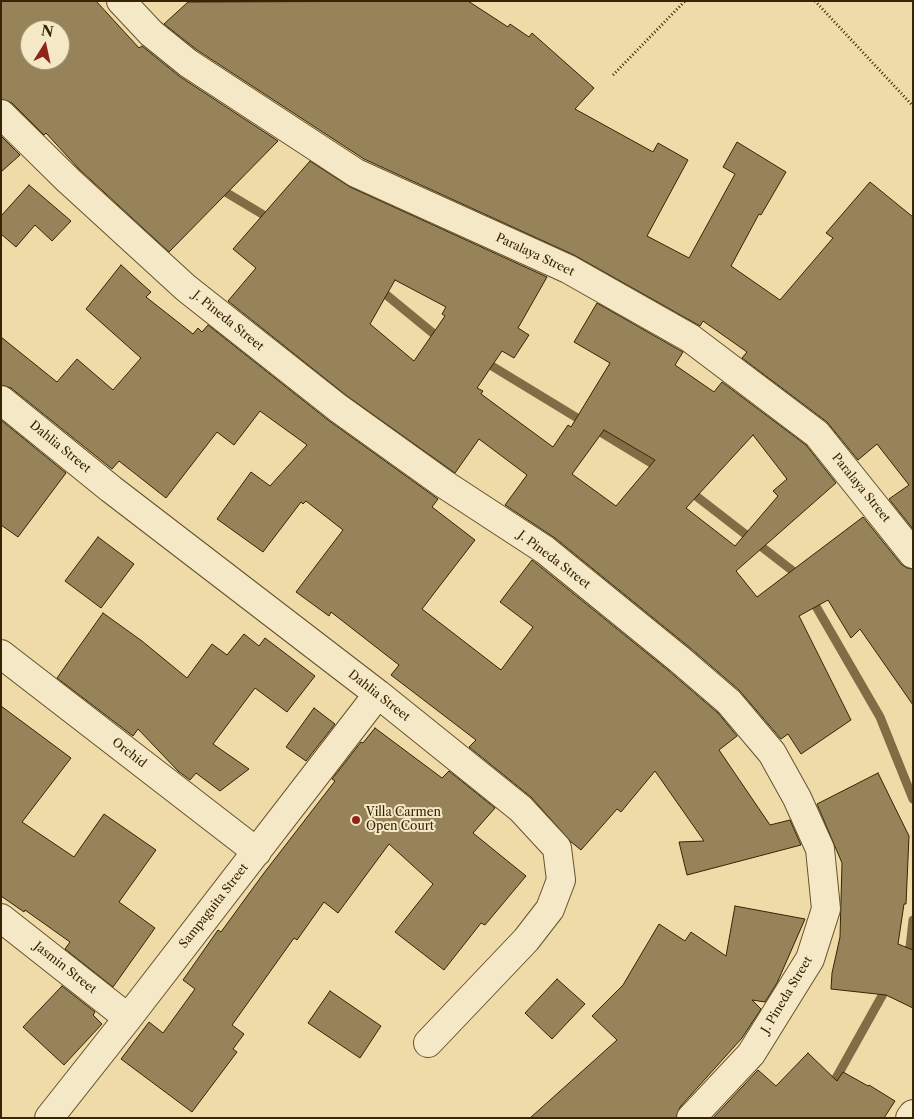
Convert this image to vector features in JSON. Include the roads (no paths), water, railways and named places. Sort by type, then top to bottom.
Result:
[{"type":"street","name":"Paralaya Street","points":[[121,1],[151,33],[188,63],[356,173],[568,269],[690,338],[817,434],[913,554]]},
{"type":"street","name":"J. Pineda Street","points":[[1,114],[68,180],[186,288],[338,408],[444,484],[545,550],[679,658],[729,702],[772,753],[797,798],[820,849],[826,909],[810,959],[751,1054],[691,1118]]},
{"type":"street","name":"Dahlia Street","points":[[1,400],[119,495],[378,694],[521,809],[557,848],[561,880],[550,909],[526,940],[428,1043]]},
{"type":"street","name":"Orchid","points":[[1,654],[256,852]]},
{"type":"street","name":"Sampaguita Street","points":[[49,1118],[378,694]]},
{"type":"street","name":"Jasmin Street","points":[[1,918],[128,1018]]},
{"type":"street","points":[[910,1118],[913,1114]]},
{"type":"waterway","points":[[217,187],[272,220]]},
{"type":"waterway","points":[[378,288],[434,334],[442,338]]},
{"type":"waterway","points":[[482,360],[661,469]]},
{"type":"waterway","points":[[687,489],[798,575],[800,579]]},
{"type":"waterway","points":[[810,596],[880,717],[913,799]]},
{"type":"waterway","points":[[904,958],[910,947],[913,920]]},
{"type":"waterway","points":[[830,1089],[888,985]]},
{"type":"place","name":"Villa Carmen Open Court","points":[[356,820]]}]
